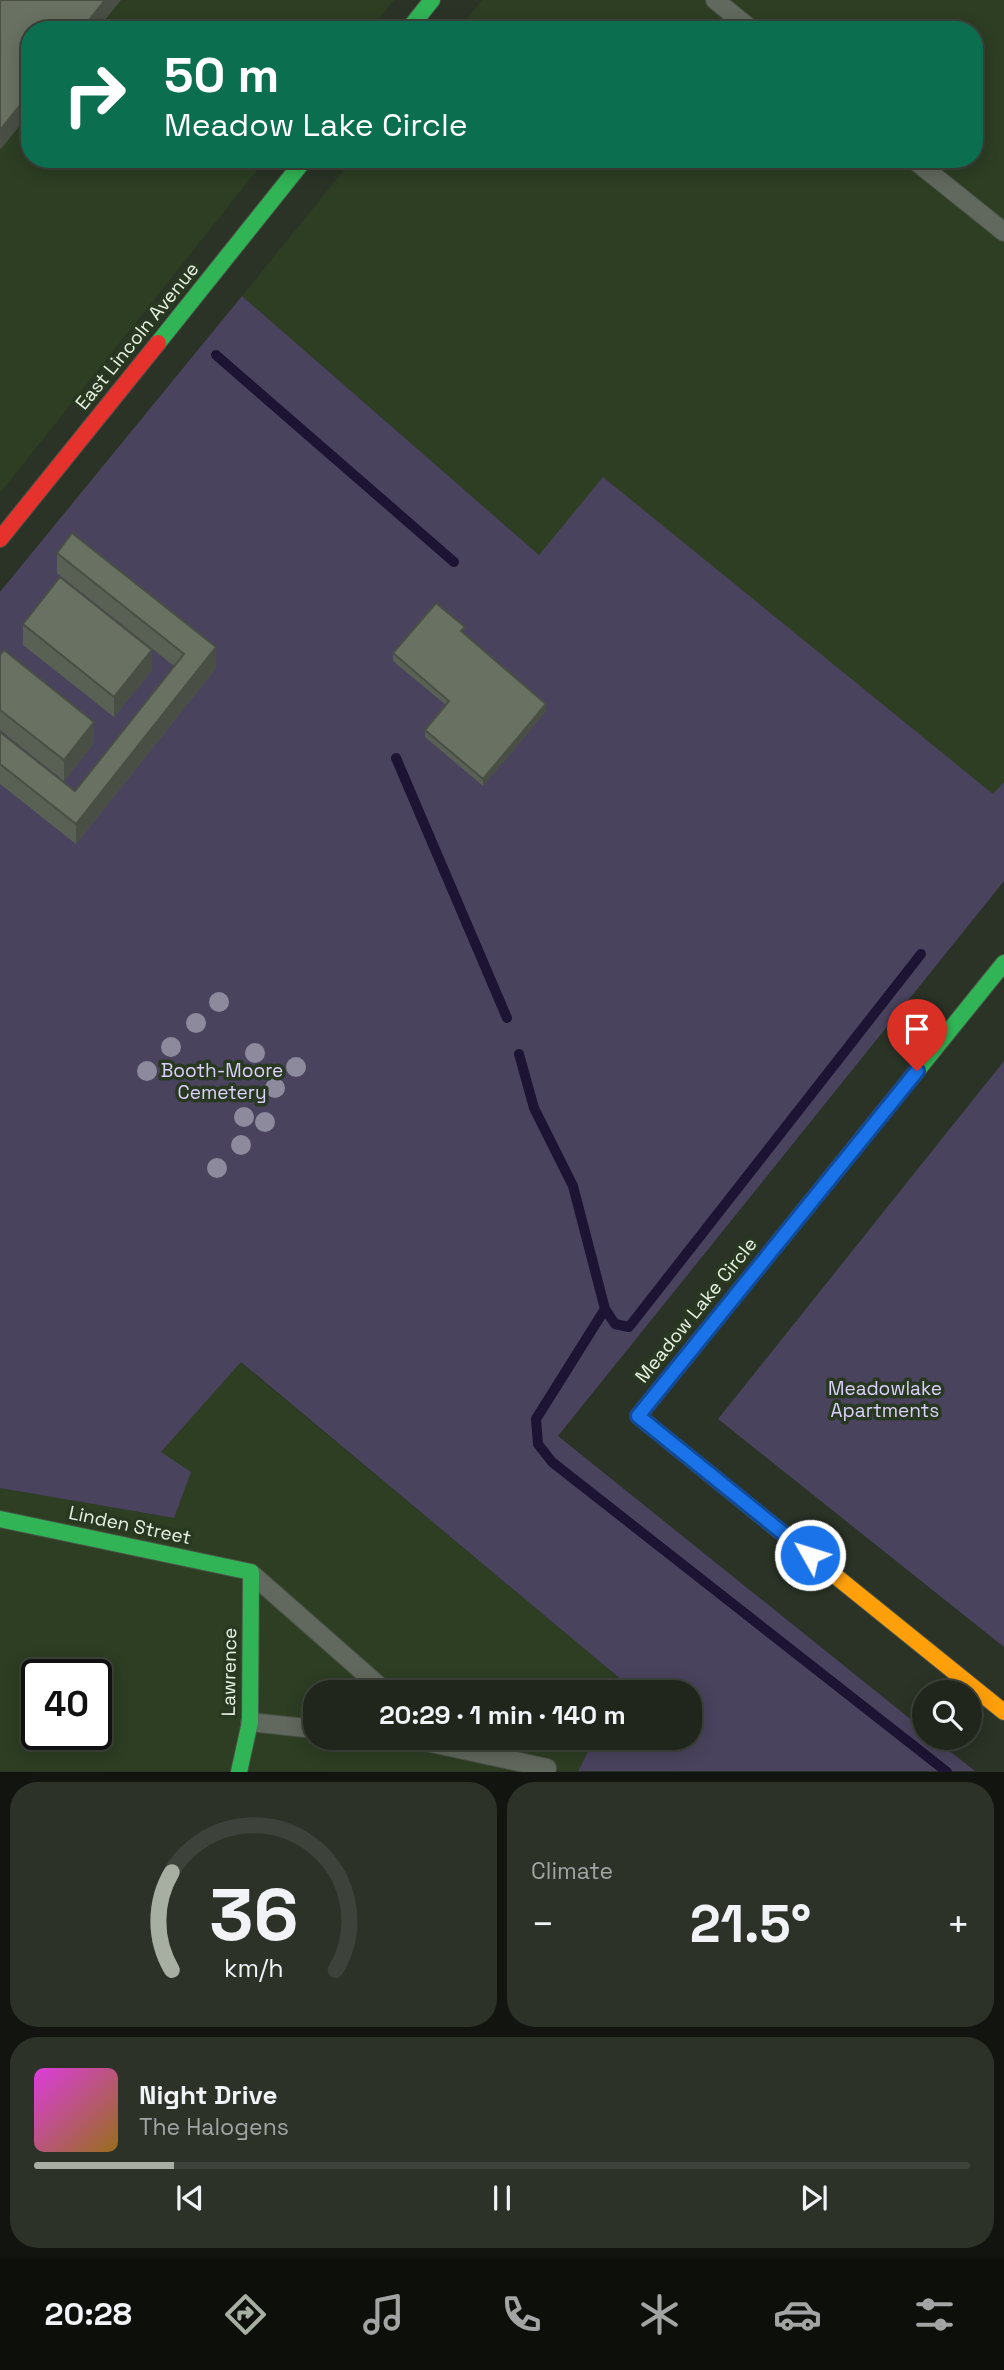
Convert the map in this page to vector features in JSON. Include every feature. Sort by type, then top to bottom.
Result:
[{"type":"street","points":[[415,21],[432,0]]},
{"type":"street","name":"East Lincoln Avenue","points":[[0,539],[299,168]]},
{"type":"street","name":"Meadow Lake Circle","points":[[1004,963],[638,1416],[1004,1712]]},
{"type":"street","name":"Linden Street","points":[[0,1520],[251,1572]]},
{"type":"street","name":"Lawrence","points":[[239,1772],[250,1722],[251,1572]]},
{"type":"lane","points":[[715,0],[741,21]]},
{"type":"lane","points":[[924,168],[1004,232]]},
{"type":"lane","points":[[251,1572],[372,1680]]},
{"type":"lane","points":[[250,1722],[303,1729]]},
{"type":"lane","points":[[466,1750],[547,1768]]},
{"type":"shaded area","points":[[0,0],[394,0],[377,21],[21,21],[21,168],[259,168],[0,493]]},
{"type":"shaded area","points":[[482,0],[1004,0],[1004,782],[994,795],[603,478],[540,556],[242,296],[346,168],[983,168],[983,21],[465,21]]},
{"type":"shaded area","points":[[240,1362],[622,1680],[303,1680],[303,1750],[589,1750],[578,1771],[0,1771],[0,1488],[173,1518],[161,1452]]},
{"type":"green space","name":"Booth-Moore Cemetery","points":[[242,296],[539,555],[603,477],[993,794],[1004,782],[1004,881],[558,1436],[912,1720],[912,1750],[948,1750],[975,1771],[578,1771],[589,1750],[702,1750],[702,1680],[622,1680],[241,1362],[161,1452],[191,1472],[174,1518],[0,1488],[0,592]]},
{"type":"green space","name":"Meadowlake Apartments","points":[[1004,1061],[1004,1647],[718,1419]]},
{"type":"building","points":[[0,0],[105,0],[88,21],[21,21],[21,104],[0,130]]},
{"type":"building","points":[[72,533],[216,647],[76,824],[0,764],[0,732],[75,791],[184,654],[57,553]]},
{"type":"building","points":[[60,577],[152,650],[114,697],[23,624]]},
{"type":"building","points":[[436,603],[465,627],[461,631],[546,704],[483,779],[425,730],[449,701],[393,653]]},
{"type":"building","points":[[4,650],[94,722],[64,760],[0,710],[0,655]]},
{"type":"waterway","points":[[216,355],[454,562]]},
{"type":"waterway","points":[[396,758],[507,1018]]},
{"type":"waterway","points":[[519,1054],[534,1108],[573,1186],[605,1309],[615,1324],[629,1327],[921,954]]},
{"type":"waterway","points":[[605,1309],[536,1419],[538,1444],[552,1462],[947,1772]]},
{"type":"traffic: fast","points":[[415,21],[432,0]]},
{"type":"traffic: fast","points":[[158,343],[298,168]]},
{"type":"traffic: fast","points":[[760,1515],[638,1416],[1004,963]]},
{"type":"traffic: fast","points":[[0,1519],[251,1572],[250,1722],[239,1772]]},
{"type":"traffic: slow","points":[[760,1515],[1004,1712]]},
{"type":"traffic: jam","points":[[0,539],[158,343]]},
{"type":"route","points":[[810,1555],[638,1416],[917,1071]]}]
